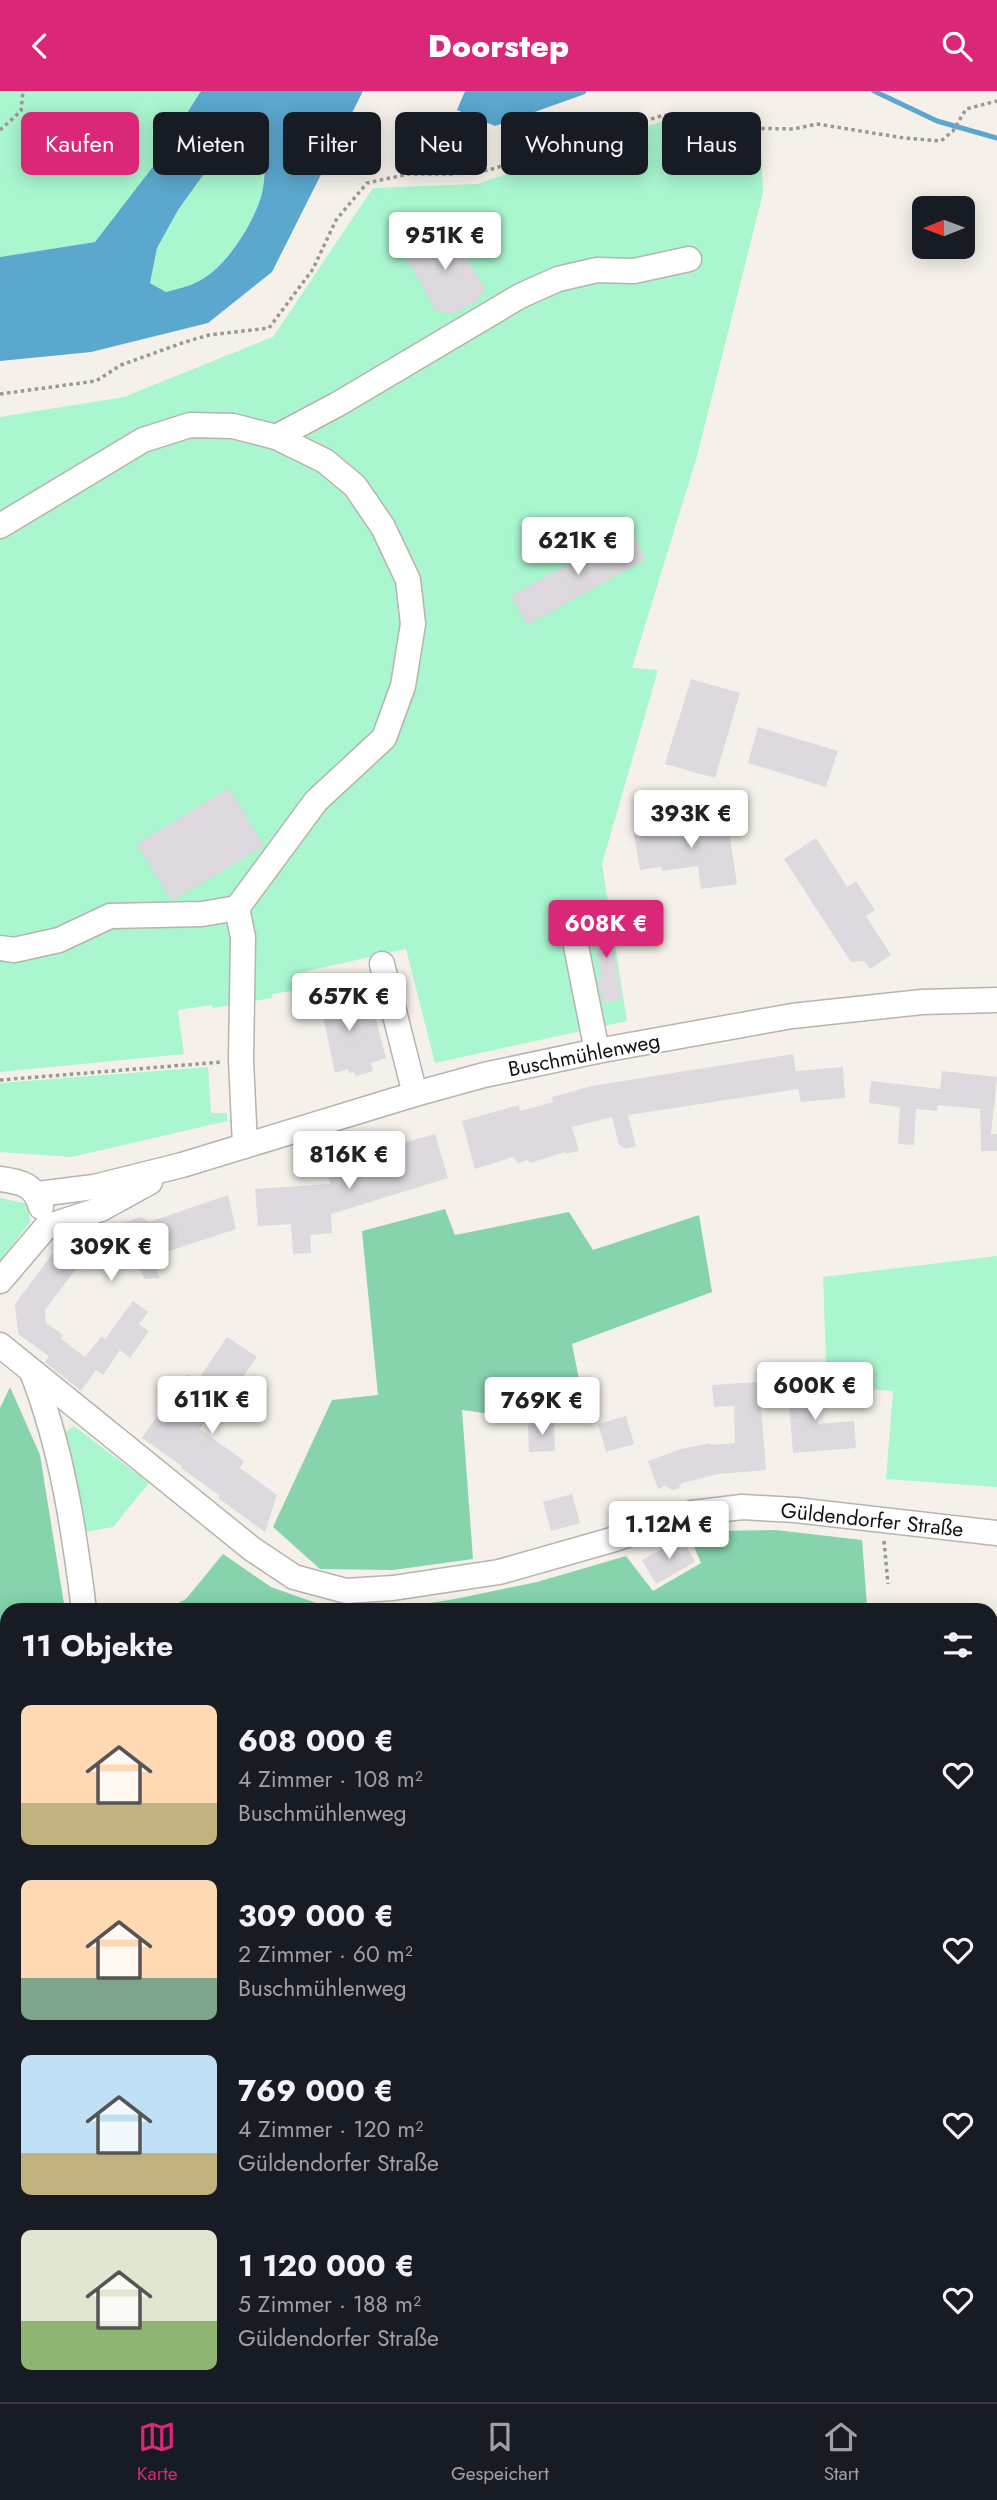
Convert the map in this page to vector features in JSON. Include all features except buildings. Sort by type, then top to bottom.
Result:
[{"type":"street","points":[[276,437],[338,404],[520,296],[558,279],[597,270],[634,271],[689,259]]},
{"type":"street","points":[[0,526],[143,440],[190,425],[233,426],[276,437],[325,461],[355,486],[383,527],[408,580],[413,624],[403,686],[384,738],[316,801],[237,908],[202,914],[110,916],[59,940],[14,950],[0,948]]},
{"type":"street","points":[[237,908],[243,937],[241,1060],[245,1146]]},
{"type":"street","points":[[571,921],[597,1051]]},
{"type":"street","points":[[382,964],[415,1094]]},
{"type":"street","name":"Buschmühlenweg","points":[[38,1194],[94,1187],[182,1165],[484,1075],[597,1051],[792,1016],[922,1002],[997,1000]]},
{"type":"street","name":"Buschmühlenweg","points":[[47,1227],[101,1209],[182,1165]]},
{"type":"street","points":[[0,1179],[28,1186],[38,1194],[47,1227],[0,1281]]},
{"type":"street","name":"Güldendorfer Straße","points":[[0,1345],[252,1549],[294,1577],[346,1591],[393,1588],[499,1572],[615,1539],[692,1513],[742,1507],[997,1533]]},
{"type":"street","points":[[0,1366],[14,1376],[37,1411],[57,1451]]},
{"type":"street","points":[[32,1372],[49,1416],[57,1451],[77,1550],[83,1603]]},
{"type":"path","points":[[0,131],[21,111],[23,91]]},
{"type":"path","points":[[0,394],[96,381],[121,365],[185,342],[209,335],[269,328],[313,269],[336,220],[367,183],[409,174],[489,170],[664,115],[740,128],[794,129],[817,124],[941,141],[953,131],[966,109],[997,101]]},
{"type":"path","points":[[0,1080],[241,1060]]},
{"type":"path","points":[[883,1520],[887,1584]]},
{"type":"green space","points":[[0,91],[201,91],[188,112],[153,112],[153,167],[95,242],[0,257]]},
{"type":"green space","points":[[662,121],[662,175],[761,175],[761,145],[763,193],[697,456],[632,668],[658,670],[602,864],[627,1021],[435,1063],[406,949],[302,972],[304,989],[272,994],[272,998],[213,1008],[212,1005],[178,1010],[184,1054],[0,1072],[0,417],[124,397],[273,337],[373,188],[477,184],[504,175],[648,175],[648,126]]},
{"type":"green space","points":[[203,175],[264,175],[257,208],[227,257],[207,276],[193,284],[166,292],[150,283],[157,248],[177,210]]},
{"type":"green space","points":[[208,1067],[211,1113],[227,1113],[227,1121],[72,1157],[0,1152],[0,1083]]},
{"type":"green space","points":[[0,1198],[28,1204],[30,1222],[0,1261]]},
{"type":"green space","points":[[445,1209],[455,1235],[569,1212],[593,1250],[699,1215],[712,1292],[572,1344],[586,1414],[514,1417],[462,1410],[473,1559],[393,1570],[320,1569],[273,1527],[332,1400],[378,1395],[362,1231]]},
{"type":"green space","points":[[997,1256],[997,1487],[886,1479],[893,1391],[827,1386],[823,1277]]},
{"type":"green space","points":[[10,1387],[40,1455],[64,1603],[0,1603],[0,1408]]},
{"type":"green space","points":[[74,1426],[149,1483],[113,1527],[85,1532],[65,1439],[65,1432]]},
{"type":"green space","points":[[776,1530],[862,1540],[867,1603],[429,1603],[537,1582],[626,1556],[653,1591],[701,1563],[692,1542],[699,1531]]},
{"type":"green space","points":[[223,1554],[271,1587],[316,1603],[178,1603],[186,1599]]},
{"type":"water","points":[[201,91],[363,91],[352,112],[283,112],[283,175],[321,175],[272,272],[208,323],[91,352],[0,361],[0,257],[95,242],[153,167],[153,175],[203,175],[178,210],[157,248],[150,283],[166,292],[197,282],[218,267],[236,245],[257,208],[264,175],[269,175],[269,112],[188,112]]},
{"type":"water","points":[[465,91],[587,91],[534,112],[501,112],[501,124],[495,126],[487,123],[487,112],[457,110]]},
{"type":"waterway","points":[[874,91],[937,121],[997,138]]}]
